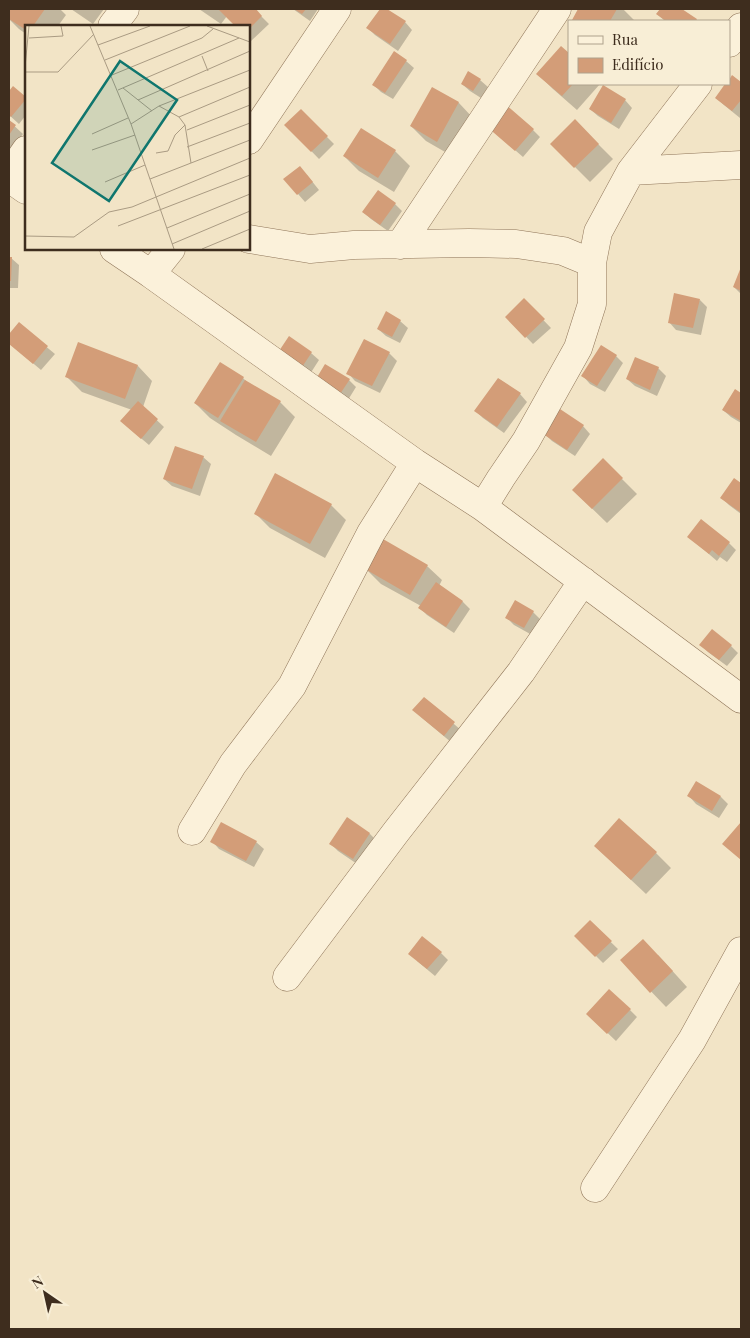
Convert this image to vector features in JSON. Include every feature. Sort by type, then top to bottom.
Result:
[{"type":"street","points":[[113,25],[124,9]]},
{"type":"street","points":[[250,139],[337,9]]},
{"type":"street","points":[[400,245],[557,9]]},
{"type":"street","points":[[730,42],[741,26]]},
{"type":"street","points":[[483,507],[526,441],[578,348],[592,304],[592,263],[598,232],[630,171],[697,85]]},
{"type":"street","points":[[25,152],[9,176],[25,189]]},
{"type":"street","points":[[630,171],[741,165]]},
{"type":"street","points":[[250,239],[310,249],[354,245],[516,244],[563,252],[592,263]]},
{"type":"street","points":[[115,250],[415,463],[483,507],[741,698]]},
{"type":"street","points":[[150,274],[170,250]]},
{"type":"street","points":[[192,831],[233,764],[292,686],[370,533],[415,463]]},
{"type":"street","points":[[287,977],[396,832],[521,672],[583,581]]},
{"type":"street","points":[[595,1188],[692,1040],[741,951]]},
{"type":"building","points":[[9,9],[45,9],[34,25],[25,25],[25,29],[9,19]]},
{"type":"building","points":[[256,9],[262,16],[250,28],[250,25],[234,25],[219,10]]},
{"type":"building","points":[[294,9],[306,9],[302,14]]},
{"type":"building","points":[[380,9],[387,9],[406,21],[390,44],[366,28]]},
{"type":"building","points":[[578,9],[617,9],[611,20],[572,20]]},
{"type":"building","points":[[660,9],[682,9],[697,19],[665,20],[656,14]]},
{"type":"building","points":[[561,46],[568,52],[568,85],[572,85],[562,96],[536,74]]},
{"type":"building","points":[[394,51],[407,60],[385,93],[372,85]]},
{"type":"building","points":[[468,71],[481,79],[473,91],[461,84]]},
{"type":"building","points":[[732,75],[741,82],[741,100],[732,111],[715,98],[724,85],[730,85]]},
{"type":"building","points":[[603,85],[626,99],[611,123],[589,109]]},
{"type":"building","points":[[13,86],[25,96],[25,100],[11,117],[9,115],[9,91]]},
{"type":"building","points":[[432,87],[459,102],[437,142],[410,126]]},
{"type":"building","points":[[505,104],[534,129],[515,151],[486,126]]},
{"type":"building","points":[[301,109],[328,136],[311,152],[284,125]]},
{"type":"building","points":[[575,119],[599,144],[574,168],[550,144]]},
{"type":"building","points":[[9,120],[16,125],[9,135]]},
{"type":"building","points":[[361,128],[396,150],[378,178],[343,156]]},
{"type":"building","points":[[300,166],[313,182],[297,195],[283,179]]},
{"type":"building","points":[[378,190],[396,203],[380,225],[362,212]]},
{"type":"building","points":[[9,257],[12,257],[11,281],[9,281]]},
{"type":"building","points":[[741,267],[741,291],[733,287]]},
{"type":"building","points":[[674,293],[700,299],[693,328],[668,323]]},
{"type":"building","points":[[524,298],[545,319],[525,338],[505,317]]},
{"type":"building","points":[[386,311],[401,320],[392,337],[377,329]]},
{"type":"building","points":[[19,322],[48,346],[33,364],[9,344],[9,334]]},
{"type":"building","points":[[289,336],[312,352],[302,367],[279,351]]},
{"type":"building","points":[[364,339],[390,352],[372,386],[346,374]]},
{"type":"building","points":[[78,342],[138,365],[125,399],[65,377]]},
{"type":"building","points":[[601,345],[617,355],[597,386],[581,376]]},
{"type":"building","points":[[635,357],[659,367],[650,390],[626,379]]},
{"type":"building","points":[[220,362],[244,377],[218,418],[194,403]]},
{"type":"building","points":[[325,364],[350,379],[340,394],[316,379]]},
{"type":"building","points":[[498,378],[521,393],[497,427],[474,411]]},
{"type":"building","points":[[245,380],[281,401],[256,442],[220,421]]},
{"type":"building","points":[[735,389],[741,393],[741,421],[722,410]]},
{"type":"building","points":[[138,401],[158,419],[141,439],[120,421]]},
{"type":"building","points":[[560,409],[584,425],[567,450],[543,434]]},
{"type":"building","points":[[175,446],[204,456],[192,489],[163,479]]},
{"type":"building","points":[[603,458],[623,478],[592,509],[572,490]]},
{"type":"building","points":[[275,473],[332,504],[310,544],[254,514]]},
{"type":"building","points":[[734,478],[741,483],[740,512],[720,498]]},
{"type":"building","points":[[701,519],[730,542],[719,556],[712,550],[709,554],[687,537]]},
{"type":"building","points":[[383,539],[428,565],[410,595],[365,569]]},
{"type":"building","points":[[436,582],[463,601],[446,627],[418,608]]},
{"type":"building","points":[[515,600],[534,611],[524,628],[505,618]]},
{"type":"building","points":[[712,629],[732,645],[719,660],[699,645]]},
{"type":"building","points":[[424,697],[455,722],[444,736],[412,710]]},
{"type":"building","points":[[696,781],[721,796],[712,811],[687,796]]},
{"type":"building","points":[[347,817],[370,833],[353,859],[329,844]]},
{"type":"building","points":[[619,818],[657,852],[631,880],[594,846]]},
{"type":"building","points":[[221,822],[257,841],[246,861],[210,842]]},
{"type":"building","points":[[741,822],[741,860],[722,844]]},
{"type":"building","points":[[590,920],[612,941],[595,957],[574,936]]},
{"type":"building","points":[[422,936],[442,952],[427,969],[408,954]]},
{"type":"building","points":[[643,939],[673,971],[650,993],[620,960]]},
{"type":"building","points":[[609,989],[631,1009],[607,1034],[586,1014]]}]
